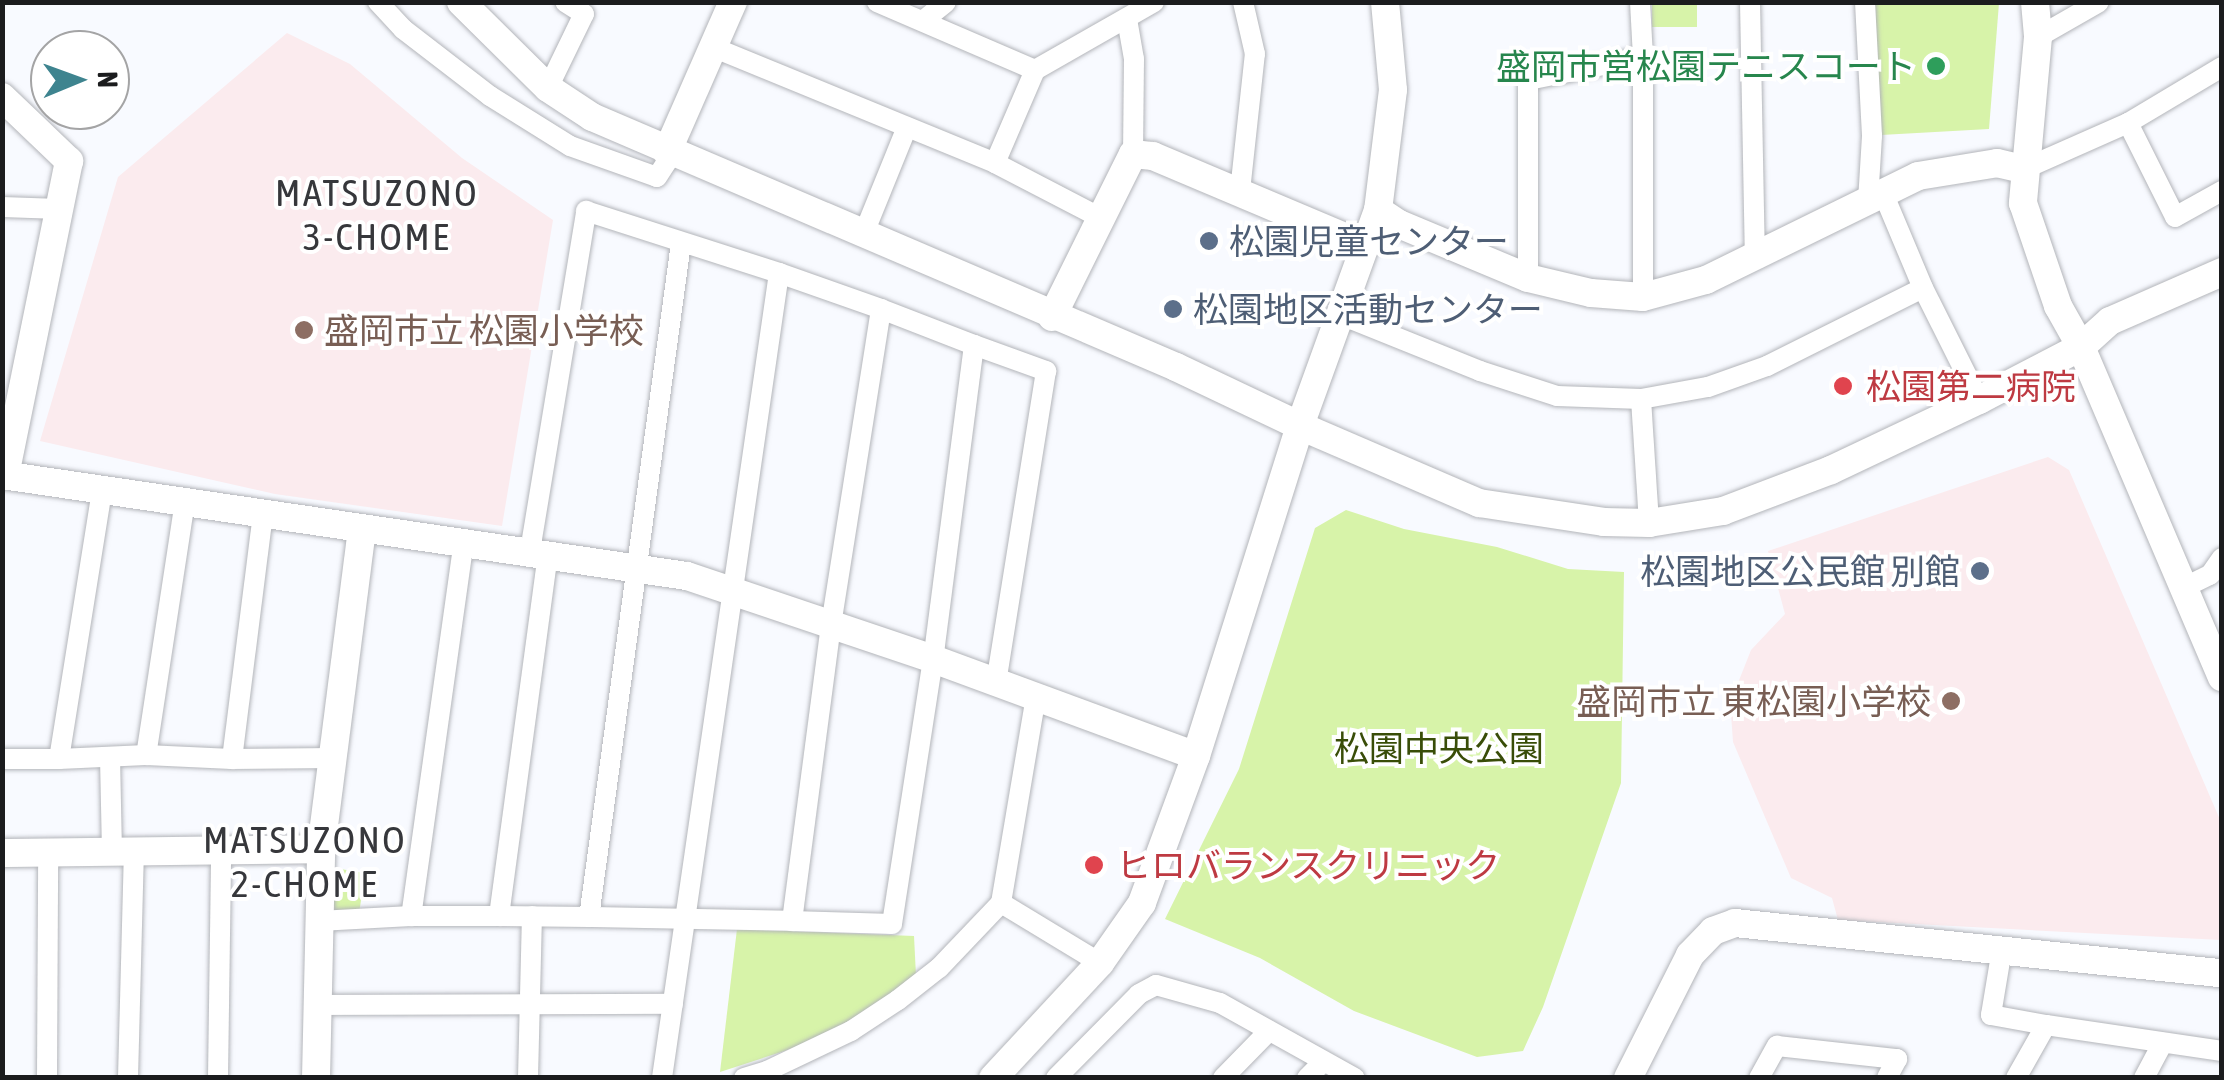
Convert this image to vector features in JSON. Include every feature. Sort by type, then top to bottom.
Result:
[{"type":"street","points":[[378,2],[404,28],[490,96],[570,146],[658,177],[732,2]]},
{"type":"street","points":[[462,2],[548,88],[592,117],[1176,367],[1300,426],[1479,503],[1604,522],[1649,523],[1722,511],[1779,492],[1979,400],[2080,347],[2110,321],[2222,272]]},
{"type":"street","points":[[548,88],[584,14],[565,2]]},
{"type":"street","points":[[877,2],[1035,70]]},
{"type":"street","points":[[924,20],[946,2]]},
{"type":"street","points":[[995,163],[1035,70],[1154,2]]},
{"type":"street","points":[[1240,191],[1255,54],[1243,2]]},
{"type":"street","points":[[1004,1074],[1100,964],[1142,903],[1196,756],[1300,426],[1378,210],[1392,90],[1385,2]]},
{"type":"street","points":[[1640,2],[1644,297]]},
{"type":"street","points":[[1750,2],[1754,258]]},
{"type":"street","points":[[1865,2],[1876,198],[1979,400]]},
{"type":"street","points":[[2035,2],[2038,38],[2023,203],[2058,306],[2080,347],[2222,677]]},
{"type":"street","points":[[2038,38],[2099,2]]},
{"type":"street","points":[[1052,316],[1133,154],[1134,59],[1126,19]]},
{"type":"street","points":[[715,48],[995,163],[1102,218]]},
{"type":"street","points":[[1528,278],[1528,80],[1643,56]]},
{"type":"street","points":[[1378,210],[1399,224],[1528,278],[1591,293],[1644,297],[1706,280],[1918,176],[1949,167],[1997,163],[2024,169],[2128,123],[2222,67]]},
{"type":"street","points":[[2,96],[69,161],[3,481],[184,501],[362,531],[464,540],[687,576],[933,659],[1196,756]]},
{"type":"street","points":[[2128,123],[2176,217],[2222,192]]},
{"type":"street","points":[[864,233],[907,127]]},
{"type":"street","points":[[1133,154],[1152,156],[1366,246]]},
{"type":"street","points":[[2,206],[60,209]]},
{"type":"street","points":[[499,916],[539,553],[586,211],[881,309],[1046,371],[996,682]]},
{"type":"street","points":[[589,917],[681,243]]},
{"type":"street","points":[[662,1078],[779,274]]},
{"type":"street","points":[[1341,315],[1480,372],[1557,396],[1641,399],[1708,386],[1767,366],[1923,288]]},
{"type":"street","points":[[792,921],[831,625],[881,309]]},
{"type":"street","points":[[320,921],[532,916],[892,924],[933,659],[974,346]]},
{"type":"street","points":[[1641,399],[1649,523]]},
{"type":"street","points":[[59,759],[102,490]]},
{"type":"street","points":[[146,756],[184,501]]},
{"type":"street","points":[[232,759],[263,513]]},
{"type":"street","points":[[316,1078],[321,849],[362,531]]},
{"type":"street","points":[[410,916],[464,540]]},
{"type":"street","points":[[2183,588],[2210,575],[2222,558]]},
{"type":"street","points":[[744,1078],[768,1074],[851,1032],[898,1000],[939,968],[1001,902],[1036,696]]},
{"type":"street","points":[[110,758],[123,853],[128,1078]]},
{"type":"street","points":[[2,759],[333,758]]},
{"type":"street","points":[[2,853],[321,849]]},
{"type":"street","points":[[218,1078],[221,850]]},
{"type":"street","points":[[47,1078],[48,852]]},
{"type":"street","points":[[1001,902],[1100,964]]},
{"type":"street","points":[[528,1078],[532,916]]},
{"type":"street","points":[[1628,1078],[1690,955],[1712,931],[1735,923],[2222,972]]},
{"type":"street","points":[[2002,949],[1991,1015],[2222,1051]]},
{"type":"street","points":[[1056,1078],[1140,994],[1156,985],[1220,1003],[1355,1078]]},
{"type":"street","points":[[318,1005],[673,1004]]},
{"type":"street","points":[[2016,1078],[2046,1025]]},
{"type":"street","points":[[1223,1078],[1269,1031]]},
{"type":"street","points":[[2144,1078],[2162,1044]]},
{"type":"street","points":[[1759,1078],[1777,1046],[1897,1059],[1887,1078]]},
{"type":"street","points":[[1307,1078],[1323,1062]]},
{"type":"shaded area","name":"盛岡市立 松園小学校","points":[[287,33],[350,64],[462,158],[553,220],[502,526],[275,494],[40,441],[118,177]]},
{"type":"shaded area","name":"盛岡市立 東松園小学校","points":[[2048,457],[2069,470],[2221,822],[2221,940],[1838,920],[1832,898],[1791,878],[1733,742],[1731,714],[1736,688],[1751,650],[1785,614],[1768,551]]},
{"type":"green space","points":[[1652,3],[1697,3],[1697,27],[1652,27]]},
{"type":"green space","name":"盛岡市営松園テニスコート","points":[[1875,3],[1999,3],[1989,129],[1881,135]]},
{"type":"green space","name":"松園中央公園","points":[[1346,510],[1404,529],[1497,547],[1568,569],[1624,572],[1621,783],[1543,1007],[1523,1051],[1477,1057],[1354,1011],[1260,958],[1165,919],[1239,769],[1315,528]]},
{"type":"green space","points":[[334,868],[365,873],[359,914],[332,913]]},
{"type":"green space","points":[[737,929],[914,936],[916,976],[862,1018],[818,1040],[720,1072]]},
{"type":"place","name":"盛岡市営松園テニスコート","points":[[1936,66]]},
{"type":"place","name":"松園児童センター","points":[[1209,241]]},
{"type":"place","name":"松園地区活動センター","points":[[1173,309]]},
{"type":"place","name":"盛岡市立 松園小学校","points":[[304,330]]},
{"type":"place","name":"松園第二病院","points":[[1843,386]]},
{"type":"place","name":"松園地区公民館 別館","points":[[1980,571]]},
{"type":"place","name":"盛岡市立 東松園小学校","points":[[1951,701]]},
{"type":"place","name":"ヒロバランスクリニック","points":[[1094,865]]},
{"type":"district","name":"MATSUZONO 3-CHOME","points":[[377,215]]},
{"type":"district","name":"MATSUZONO 2-CHOME","points":[[305,862]]}]
